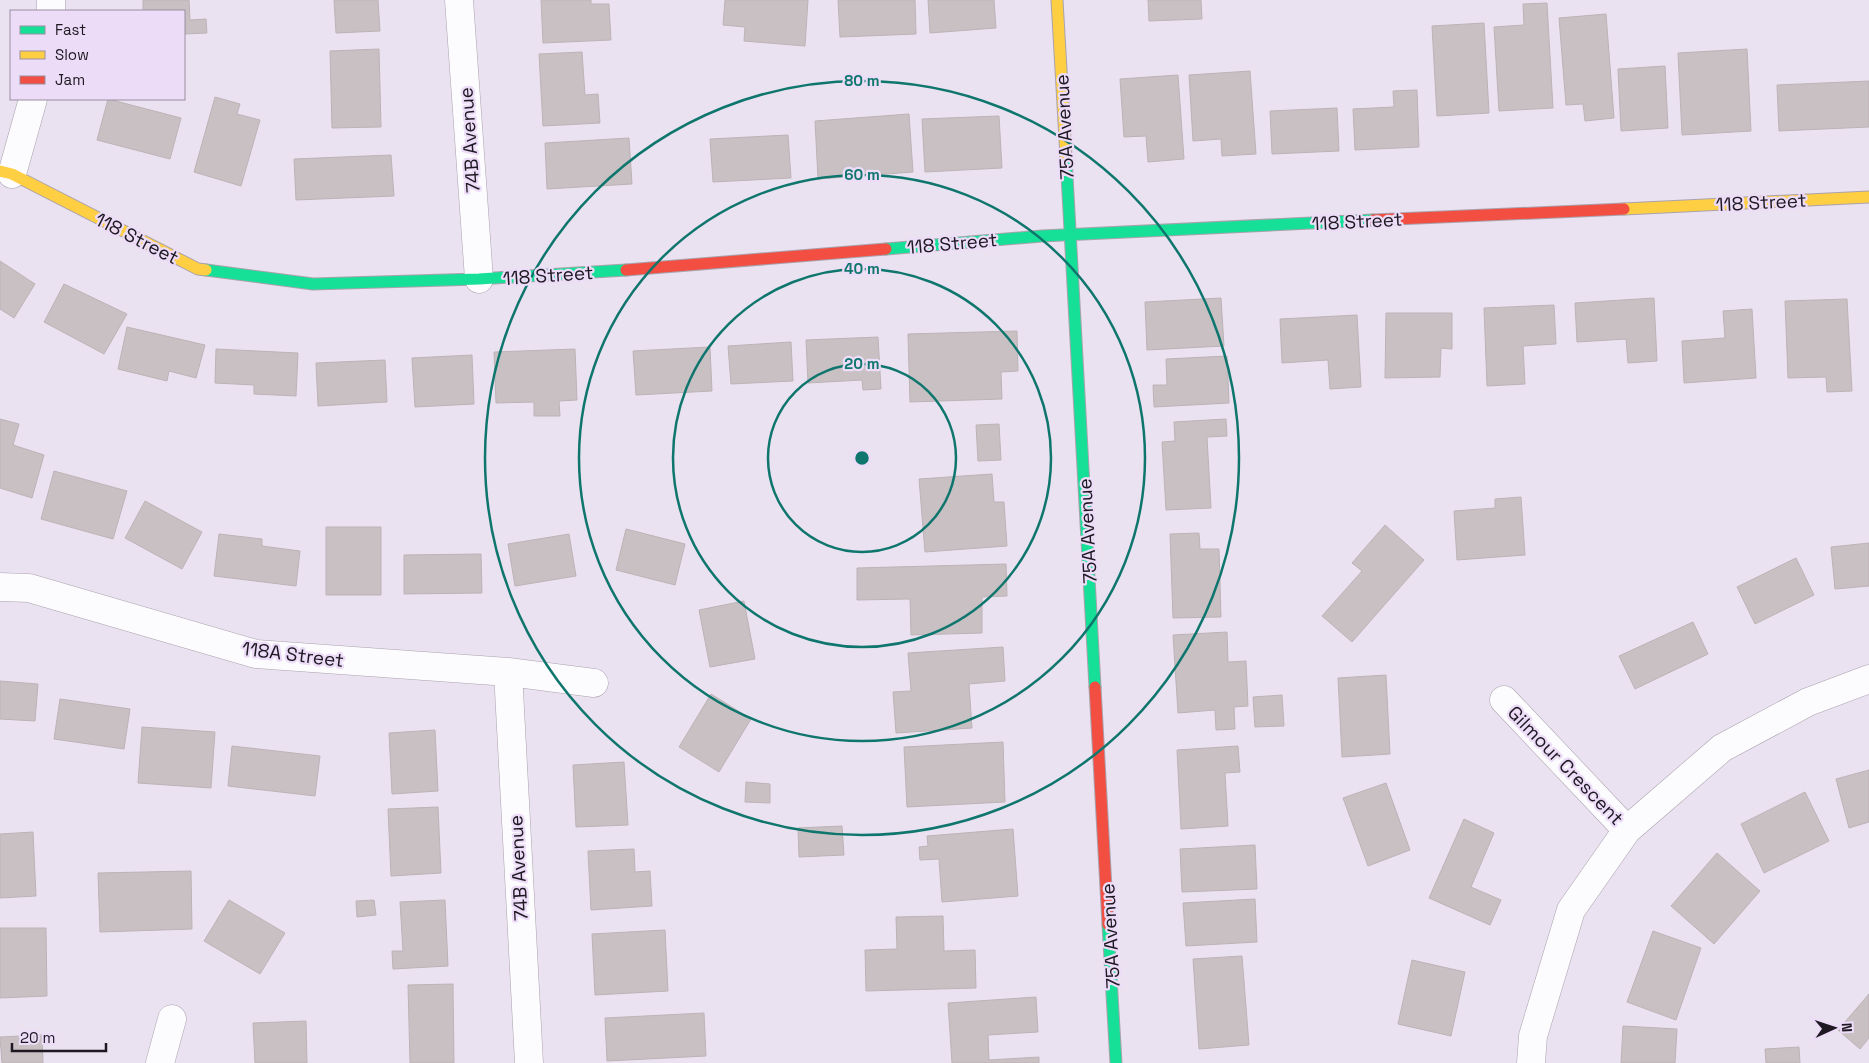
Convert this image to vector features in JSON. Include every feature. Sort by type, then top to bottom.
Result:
[{"type":"street","name":"74B Avenue","points":[[459,0],[479,279]]},
{"type":"street","name":"75A Avenue","points":[[1057,0],[1116,1063]]},
{"type":"street","points":[[6,172],[33,100]]},
{"type":"street","name":"118 Street","points":[[6,172],[198,269],[313,284],[479,279],[629,270],[1071,234],[1869,197]]},
{"type":"street","name":"118A Street","points":[[0,587],[29,588],[256,654],[508,672],[594,683]]},
{"type":"street","name":"74B Avenue","points":[[508,672],[529,1063]]},
{"type":"street","name":"Gilmour Crescent","points":[[1531,1063],[1533,1036],[1571,910],[1628,830],[1722,748],[1808,702],[1869,679]]},
{"type":"street","name":"Gilmour Crescent","points":[[1504,700],[1628,830]]},
{"type":"street","points":[[160,1063],[172,1019]]},
{"type":"building","points":[[143,0],[189,0],[190,20],[206,19],[207,33],[185,34],[185,10],[143,10]]},
{"type":"building","points":[[334,0],[378,0],[380,31],[336,33]]},
{"type":"building","points":[[541,0],[591,0],[591,4],[609,4],[611,40],[543,43]]},
{"type":"building","points":[[725,0],[808,0],[805,46],[744,41],[745,27],[723,25]]},
{"type":"building","points":[[838,0],[915,0],[916,34],[840,37]]},
{"type":"building","points":[[928,0],[994,0],[996,28],[930,33]]},
{"type":"building","points":[[1148,0],[1201,0],[1202,19],[1149,21]]},
{"type":"building","points":[[1547,3],[1553,108],[1499,111],[1494,27],[1524,25],[1523,4]]},
{"type":"building","points":[[1606,14],[1614,118],[1585,121],[1583,104],[1566,105],[1559,18]]},
{"type":"building","points":[[1484,23],[1489,113],[1437,116],[1432,26]]},
{"type":"building","points":[[379,49],[381,127],[332,128],[330,51]]},
{"type":"building","points":[[1747,49],[1751,131],[1682,135],[1678,53]]},
{"type":"building","points":[[582,52],[585,95],[598,94],[600,123],[543,126],[539,54]]},
{"type":"building","points":[[1665,66],[1668,128],[1621,131],[1618,69]]},
{"type":"building","points":[[1250,71],[1256,154],[1222,156],[1221,139],[1193,141],[1189,75]]},
{"type":"building","points":[[1178,75],[1184,159],[1148,162],[1146,136],[1124,137],[1120,79]]},
{"type":"building","points":[[1869,81],[1869,127],[1779,131],[1777,85]]},
{"type":"building","points":[[1417,90],[1419,147],[1355,150],[1353,109],[1394,107],[1393,91]]},
{"type":"building","points":[[215,97],[240,104],[237,114],[260,120],[241,186],[194,172]]},
{"type":"building","points":[[108,100],[181,118],[170,159],[97,140]]},
{"type":"building","points":[[1337,108],[1339,151],[1272,154],[1270,111]]},
{"type":"building","points":[[909,114],[913,172],[818,179],[815,121]]},
{"type":"building","points":[[999,116],[1002,168],[925,172],[922,119]]},
{"type":"building","points":[[788,135],[791,178],[713,182],[710,139]]},
{"type":"building","points":[[629,138],[632,184],[547,189],[545,143]]},
{"type":"building","points":[[391,155],[394,196],[296,200],[294,159]]},
{"type":"building","points":[[0,261],[35,284],[14,318],[0,309]]},
{"type":"building","points":[[64,284],[127,314],[104,354],[44,322]]},
{"type":"building","points":[[1221,298],[1224,346],[1147,350],[1145,302]]},
{"type":"building","points":[[1654,298],[1657,361],[1628,363],[1626,339],[1577,342],[1575,303]]},
{"type":"building","points":[[1847,299],[1852,391],[1827,392],[1826,377],[1788,378],[1785,301]]},
{"type":"building","points":[[1554,305],[1556,344],[1523,346],[1525,384],[1487,386],[1484,308]]},
{"type":"building","points":[[1752,309],[1756,378],[1684,383],[1682,341],[1725,338],[1723,311]]},
{"type":"building","points":[[1386,313],[1452,313],[1452,349],[1441,348],[1440,377],[1385,378]]},
{"type":"building","points":[[1357,315],[1361,387],[1330,389],[1328,360],[1282,363],[1280,319]]},
{"type":"building","points":[[127,327],[205,345],[196,378],[169,371],[167,381],[118,369]]},
{"type":"building","points":[[1017,331],[1018,371],[1001,372],[1002,399],[910,402],[908,334]]},
{"type":"building","points":[[878,337],[881,389],[863,390],[862,380],[808,383],[806,340]]},
{"type":"building","points":[[791,342],[793,381],[731,384],[728,346]]},
{"type":"building","points":[[710,347],[712,391],[636,395],[633,351]]},
{"type":"building","points":[[216,349],[298,353],[296,396],[254,394],[254,385],[215,383]]},
{"type":"building","points":[[575,349],[577,400],[559,401],[560,416],[534,416],[534,402],[496,403],[494,352]]},
{"type":"building","points":[[472,355],[474,404],[415,407],[412,358]]},
{"type":"building","points":[[1227,356],[1229,403],[1154,407],[1153,385],[1167,385],[1166,359]]},
{"type":"building","points":[[385,360],[387,402],[318,406],[316,363]]},
{"type":"building","points":[[0,419],[19,424],[13,445],[44,455],[32,498],[0,488]]},
{"type":"building","points":[[1226,419],[1227,436],[1207,437],[1211,508],[1166,510],[1162,442],[1175,441],[1174,422]]},
{"type":"building","points":[[999,424],[1001,460],[978,461],[976,425]]},
{"type":"building","points":[[54,471],[127,491],[113,539],[41,519]]},
{"type":"building","points":[[992,474],[994,502],[1004,502],[1007,546],[925,552],[919,479]]},
{"type":"building","points":[[1521,497],[1525,555],[1457,560],[1454,511],[1495,508],[1495,499]]},
{"type":"building","points":[[145,501],[202,532],[182,569],[125,538]]},
{"type":"building","points":[[1385,525],[1424,560],[1352,642],[1322,616],[1362,571],[1352,563]]},
{"type":"building","points":[[326,527],[381,527],[381,595],[326,595]]},
{"type":"building","points":[[626,529],[685,544],[675,585],[616,570]]},
{"type":"building","points":[[1199,533],[1200,549],[1219,549],[1221,617],[1173,618],[1170,534]]},
{"type":"building","points":[[219,534],[262,539],[262,546],[300,551],[296,586],[214,576]]},
{"type":"building","points":[[569,534],[576,576],[515,586],[508,544]]},
{"type":"building","points":[[1869,543],[1869,586],[1835,589],[1831,547]]},
{"type":"building","points":[[481,554],[482,593],[404,594],[404,555]]},
{"type":"building","points":[[1796,558],[1814,595],[1755,624],[1737,587]]},
{"type":"building","points":[[1006,564],[1007,596],[982,597],[982,633],[911,635],[910,599],[857,600],[857,568]]},
{"type":"building","points":[[744,601],[755,659],[710,667],[699,610]]},
{"type":"building","points":[[1693,622],[1708,654],[1635,689],[1619,656]]},
{"type":"building","points":[[1227,632],[1228,662],[1246,661],[1248,706],[1234,707],[1235,729],[1216,730],[1215,710],[1178,713],[1173,635]]},
{"type":"building","points":[[1003,647],[1005,681],[969,684],[972,728],[896,733],[893,692],[911,691],[908,653]]},
{"type":"building","points":[[1386,675],[1390,754],[1342,757],[1338,678]]},
{"type":"building","points":[[0,681],[38,684],[35,721],[0,719]]},
{"type":"building","points":[[711,694],[751,719],[719,772],[679,747]]},
{"type":"building","points":[[1282,695],[1284,726],[1255,727],[1253,697]]},
{"type":"building","points":[[60,699],[130,709],[124,749],[54,739]]},
{"type":"building","points":[[142,727],[215,732],[211,788],[138,783]]},
{"type":"building","points":[[435,730],[438,791],[392,794],[389,733]]},
{"type":"building","points":[[1003,742],[1005,802],[907,807],[904,747]]},
{"type":"building","points":[[232,746],[320,756],[315,796],[228,786]]},
{"type":"building","points":[[1238,746],[1240,772],[1225,773],[1228,826],[1181,829],[1177,750]]},
{"type":"building","points":[[624,762],[628,825],[576,827],[573,765]]},
{"type":"building","points":[[1869,770],[1869,822],[1849,828],[1836,779]]},
{"type":"building","points":[[746,782],[770,784],[770,803],[745,802]]},
{"type":"building","points":[[1386,783],[1410,850],[1368,866],[1343,798]]},
{"type":"building","points":[[1805,792],[1829,841],[1764,873],[1741,824]]},
{"type":"building","points":[[438,807],[441,873],[391,876],[388,809]]},
{"type":"building","points":[[1464,819],[1494,833],[1471,887],[1501,900],[1490,925],[1429,898]]},
{"type":"building","points":[[842,826],[844,855],[799,857],[798,828]]},
{"type":"building","points":[[1013,829],[1018,896],[942,902],[939,859],[920,860],[919,847],[928,846],[927,836]]},
{"type":"building","points":[[33,832],[36,896],[0,898],[0,834]]},
{"type":"building","points":[[1255,845],[1257,889],[1182,892],[1180,849]]},
{"type":"building","points":[[634,849],[635,872],[650,871],[652,906],[591,910],[588,851]]},
{"type":"building","points":[[1717,853],[1760,891],[1714,944],[1671,906]]},
{"type":"building","points":[[191,871],[192,929],[100,932],[98,873]]},
{"type":"building","points":[[1255,899],[1257,942],[1186,946],[1183,903]]},
{"type":"building","points":[[229,900],[285,933],[260,974],[204,941]]},
{"type":"building","points":[[374,900],[376,915],[357,917],[356,901]]},
{"type":"building","points":[[445,900],[448,966],[393,969],[392,951],[403,951],[400,902]]},
{"type":"building","points":[[943,916],[944,951],[975,950],[976,988],[866,991],[865,950],[897,949],[896,917]]},
{"type":"building","points":[[0,928],[46,928],[47,996],[0,998]]},
{"type":"building","points":[[665,930],[668,991],[595,995],[592,934]]},
{"type":"building","points":[[1653,931],[1701,948],[1676,1020],[1627,1002]]},
{"type":"building","points":[[1242,956],[1249,1045],[1199,1049],[1193,959]]},
{"type":"building","points":[[1412,960],[1465,972],[1451,1036],[1398,1024]]},
{"type":"building","points":[[453,984],[454,1063],[410,1063],[408,985]]},
{"type":"building","points":[[1869,994],[1869,1038],[1860,1049],[1838,1030]]},
{"type":"building","points":[[1036,997],[1038,1032],[988,1035],[989,1060],[1039,1057],[1039,1063],[952,1063],[948,1003]]},
{"type":"building","points":[[704,1013],[706,1056],[607,1061],[605,1018]]},
{"type":"building","points":[[306,1021],[307,1063],[255,1063],[253,1023]]},
{"type":"building","points":[[1623,1026],[1677,1029],[1675,1063],[1621,1063]]},
{"type":"building","points":[[42,1035],[43,1063],[2,1063],[0,1037]]},
{"type":"building","points":[[1799,1047],[1800,1063],[1766,1063],[1765,1049]]},
{"type":"traffic: fast","points":[[1066,157],[1095,687]]},
{"type":"traffic: fast","points":[[886,249],[1042,236],[1373,220]]},
{"type":"traffic: fast","points":[[206,270],[313,284],[479,279],[626,270]]},
{"type":"traffic: fast","points":[[1108,925],[1116,1063]]},
{"type":"traffic: slow","points":[[1057,0],[1066,157]]},
{"type":"traffic: slow","points":[[0,171],[12,174],[198,269],[206,270]]},
{"type":"traffic: slow","points":[[1624,209],[1869,197]]},
{"type":"traffic: jam","points":[[1373,220],[1624,209]]},
{"type":"traffic: jam","points":[[626,270],[886,249]]},
{"type":"traffic: jam","points":[[1095,687],[1108,925]]}]
